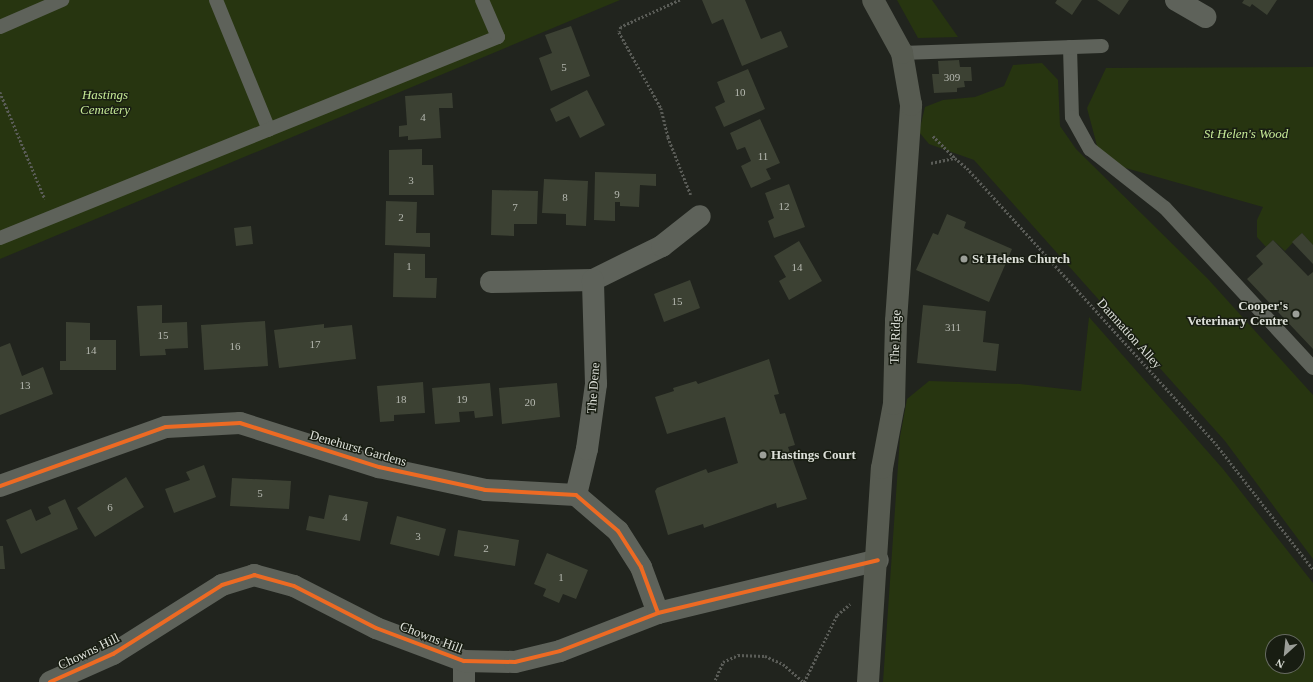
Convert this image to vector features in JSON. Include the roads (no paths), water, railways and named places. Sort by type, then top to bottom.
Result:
[{"type":"main road","name":"The Ridge","points":[[868,682],[878,570],[882,468],[894,404],[896,321],[911,105],[902,53],[873,0]]},
{"type":"street","points":[[1176,0],[1205,17]]},
{"type":"street","points":[[491,282],[593,280],[662,246],[700,216]]},
{"type":"street","name":"The Dene","points":[[576,495],[587,449],[596,384],[593,280]]},
{"type":"street","name":"Denehurst Gardens","points":[[0,486],[166,427],[240,423],[379,467],[477,489],[576,495]]},
{"type":"street","points":[[576,495],[618,531],[641,568],[658,612]]},
{"type":"street","name":"Chowns Hill","points":[[50,682],[114,654],[222,585],[254,575],[294,586],[464,672],[560,651],[658,612],[878,570]]},
{"type":"lane","points":[[0,27],[62,0]]},
{"type":"lane","points":[[216,0],[269,130]]},
{"type":"lane","points":[[0,238],[53,218],[498,37],[482,0]]},
{"type":"lane","points":[[902,53],[1102,46]]},
{"type":"lane","points":[[1070,47],[1072,117],[1090,149],[1165,208],[1313,368]]},
{"type":"place","name":"St Helens Church","points":[[964,259]]},
{"type":"place","name":"Cooper's Veterinary Centre","points":[[1296,314]]},
{"type":"place","name":"Hastings Court","points":[[763,455]]},
{"type":"park label","name":"Hastings Cemetery","points":[[105,104]]},
{"type":"park label","name":"St Helen's Wood","points":[[1246,134]]}]
